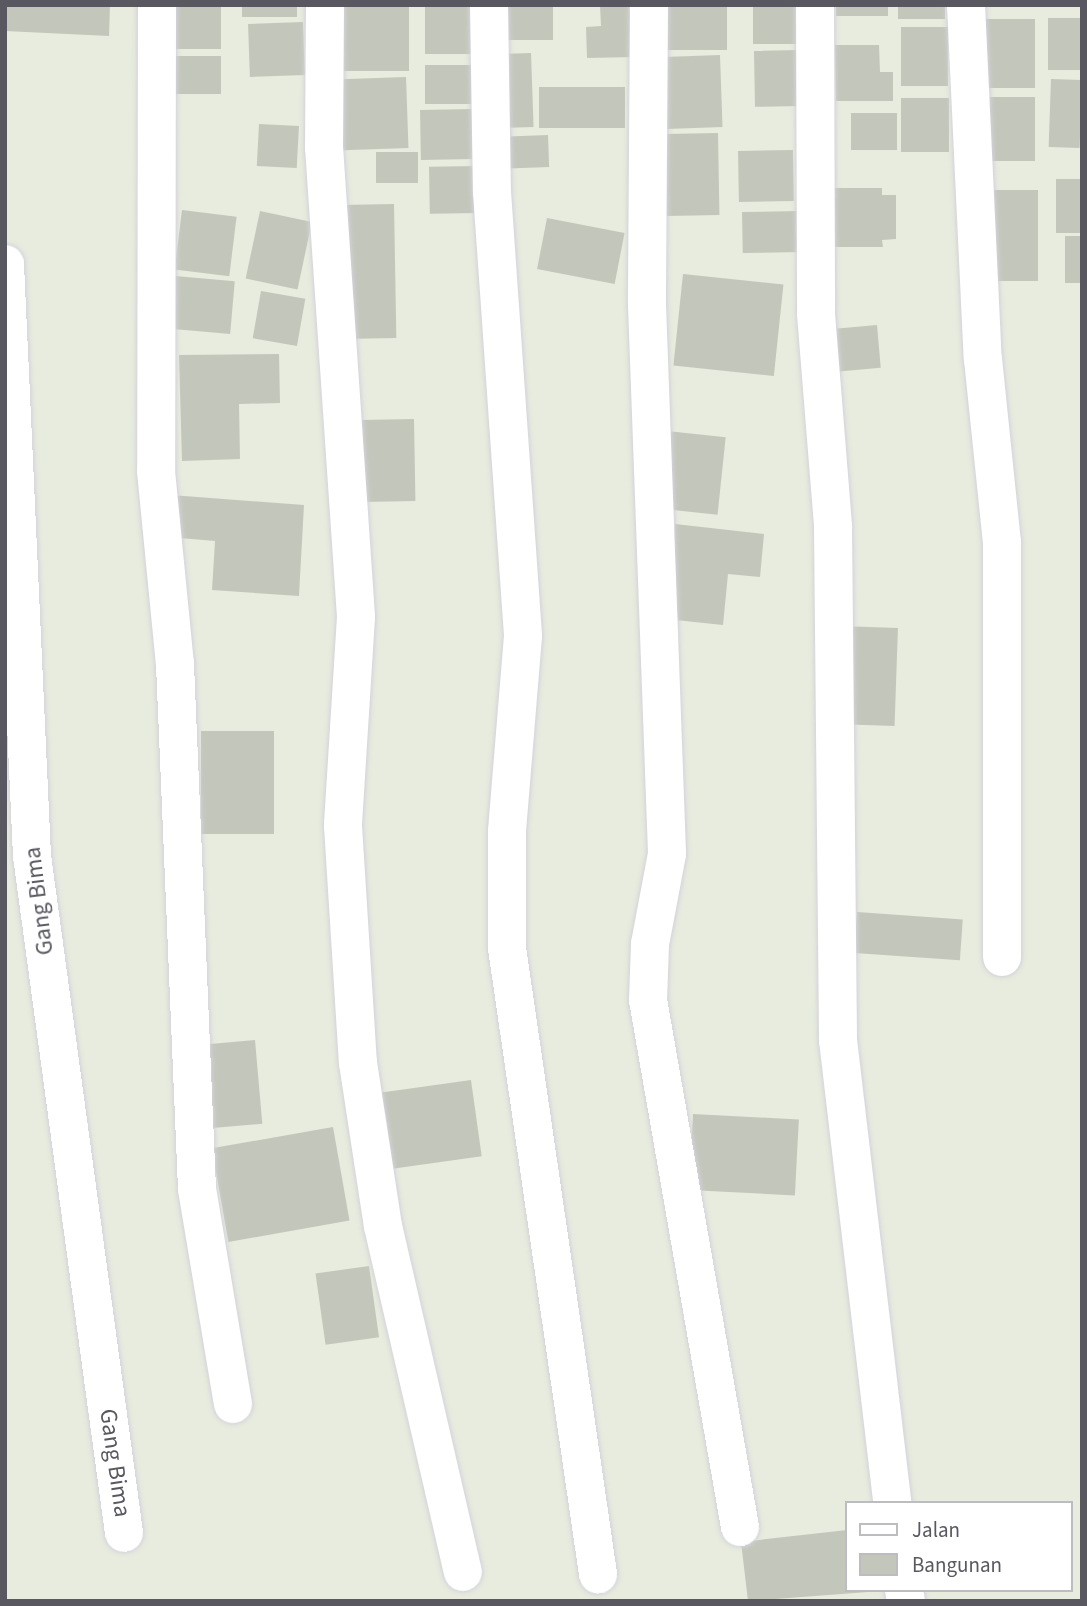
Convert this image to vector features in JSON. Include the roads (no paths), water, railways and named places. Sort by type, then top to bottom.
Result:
[{"type":"street","points":[[157,5],[156,471],[175,664],[197,1189],[233,1404]]},
{"type":"street","points":[[325,5],[324,147],[356,617],[343,826],[358,1063],[383,1226],[463,1572]]},
{"type":"street","points":[[489,5],[492,192],[523,636],[507,831],[507,948],[598,1574]]},
{"type":"street","points":[[649,5],[647,305],[667,854],[650,944],[648,1000],[740,1527]]},
{"type":"street","points":[[815,5],[816,314],[833,527],[838,1040],[892,1501]]},
{"type":"street","points":[[966,5],[983,359],[1002,542],[1002,957]]},
{"type":"street","name":"Gang Bima","points":[[5,264],[32,856],[124,1533]]}]
